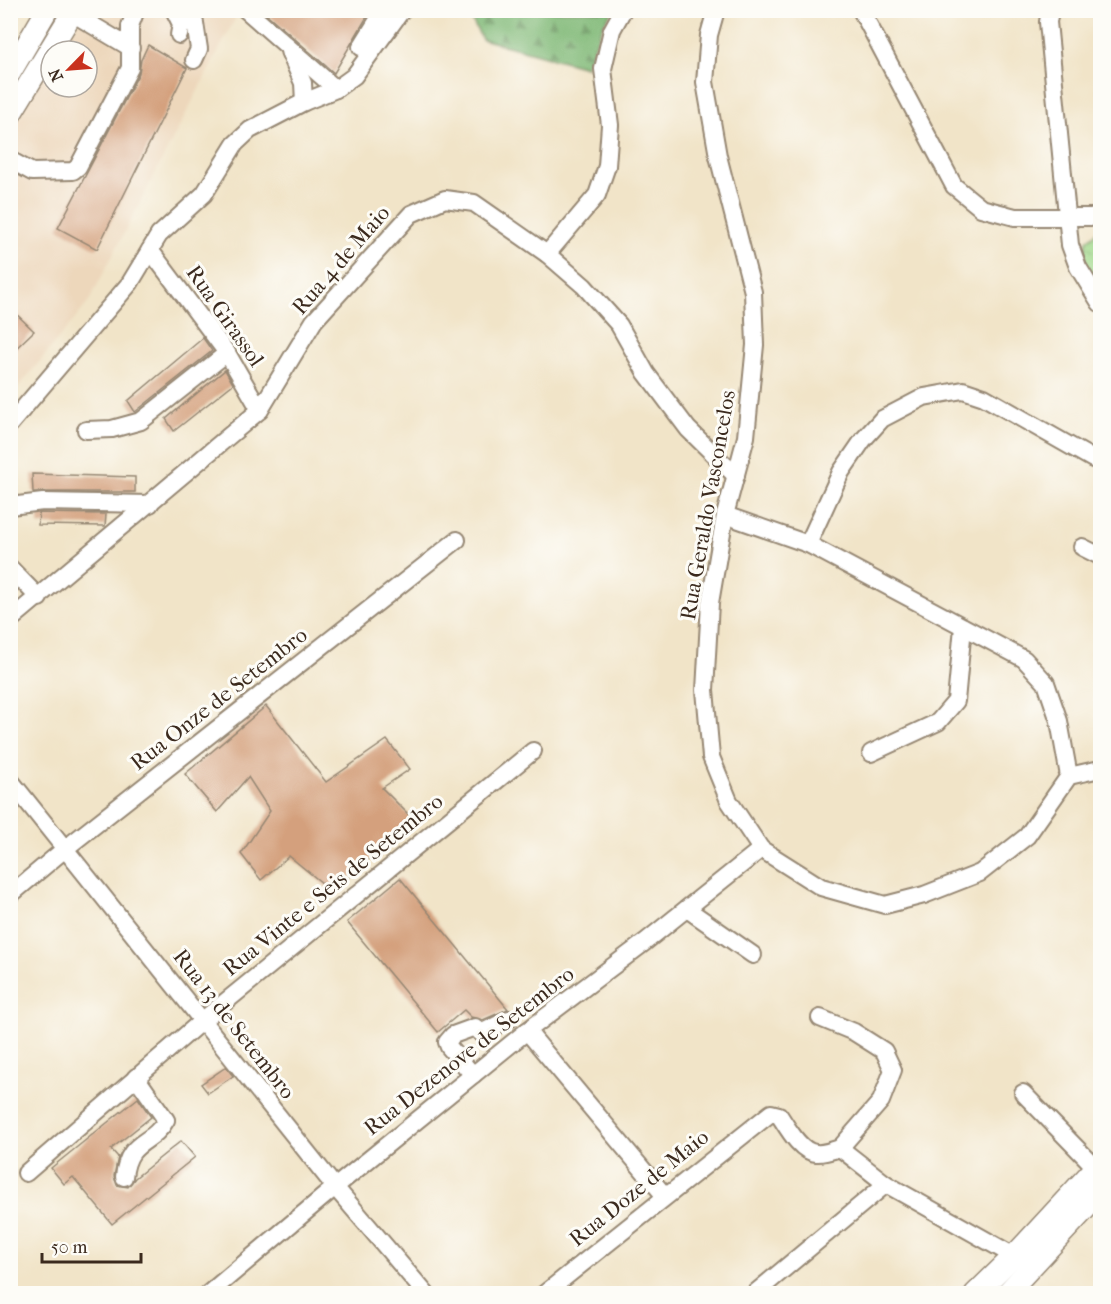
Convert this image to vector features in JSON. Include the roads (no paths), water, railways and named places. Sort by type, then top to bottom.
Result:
[{"type":"main road","points":[[10,73],[47,10]]},
{"type":"main road","points":[[10,115],[73,12]]},
{"type":"main road","points":[[975,1293],[1014,1256],[1099,1166]]},
{"type":"main road","points":[[1010,1289],[1101,1193]]},
{"type":"main road","points":[[1010,1289],[1022,1269],[1014,1256]]},
{"type":"street","points":[[10,160],[32,172],[73,171],[130,68],[129,26],[136,10]]},
{"type":"street","points":[[174,10],[181,24],[179,35]]},
{"type":"street","points":[[193,10],[199,49],[194,60]]},
{"type":"street","points":[[246,10],[336,89]]},
{"type":"street","points":[[362,47],[384,10]]},
{"type":"street","points":[[10,424],[130,283],[159,235],[204,194],[235,144],[250,130],[304,102],[336,89],[354,76],[402,10]]},
{"type":"street","points":[[547,254],[597,195],[607,166],[610,125],[603,69],[612,30],[623,10]]},
{"type":"street","name":"Rua Geraldo Vasconcelos","points":[[716,10],[709,35],[705,82],[718,156],[738,228],[754,303],[755,345],[746,437],[725,515],[710,603],[705,690],[711,757],[729,801],[761,849],[821,886],[885,905],[924,895],[981,873],[1027,836],[1069,776]]},
{"type":"street","points":[[861,10],[954,186],[981,208],[1015,217],[1101,218]]},
{"type":"street","points":[[1050,10],[1048,22],[1070,245],[1078,267],[1101,303]]},
{"type":"street","points":[[73,12],[131,48]]},
{"type":"street","points":[[287,47],[303,83],[304,102]]},
{"type":"street","name":"Rua 4 de Maio","points":[[10,620],[39,598],[260,410],[314,321],[411,214],[445,199],[474,203],[547,254],[584,286],[619,325],[646,373],[688,429],[736,476]]},
{"type":"street","name":"Rua Girassol","points":[[150,250],[226,353],[260,410]]},
{"type":"street","points":[[86,430],[112,429],[141,421],[226,353]]},
{"type":"street","points":[[808,544],[841,472],[863,440],[882,419],[924,397],[963,390],[984,397],[1093,459],[1101,460]]},
{"type":"street","points":[[10,506],[43,502],[150,504]]},
{"type":"street","points":[[725,515],[808,544],[1024,659],[1046,683],[1059,721],[1069,776],[1101,769]]},
{"type":"street","name":"Rua Onze de Setembro","points":[[10,895],[457,540]]},
{"type":"street","points":[[1082,547],[1101,556]]},
{"type":"street","points":[[10,568],[39,598]]},
{"type":"street","points":[[871,753],[938,722],[956,701],[963,627]]},
{"type":"street","name":"Rua Vinte e Seis de Setembro","points":[[26,1173],[202,1020],[533,751]]},
{"type":"street","name":"Rua 13 de Setembro","points":[[10,780],[334,1187],[426,1293]]},
{"type":"street","name":"Rua Dezenove de Setembro","points":[[208,1293],[334,1187],[527,1031],[687,909],[761,849]]},
{"type":"street","points":[[687,909],[753,955]]},
{"type":"street","points":[[820,1018],[854,1032],[884,1051],[893,1070],[881,1101],[840,1148],[886,1184],[1014,1256]]},
{"type":"street","points":[[473,1075],[448,1047],[447,1042],[453,1035],[464,1030],[475,1027],[481,1033],[509,1019]]},
{"type":"street","points":[[527,1031],[664,1195]]},
{"type":"street","points":[[124,1177],[125,1166],[134,1148],[162,1127],[166,1120],[136,1077]]},
{"type":"street","points":[[1023,1093],[1099,1166]]},
{"type":"street","name":"Rua Doze de Maio","points":[[544,1293],[664,1195],[771,1113],[779,1115],[795,1138],[816,1154],[840,1148]]},
{"type":"street","points":[[754,1293],[886,1184]]}]
